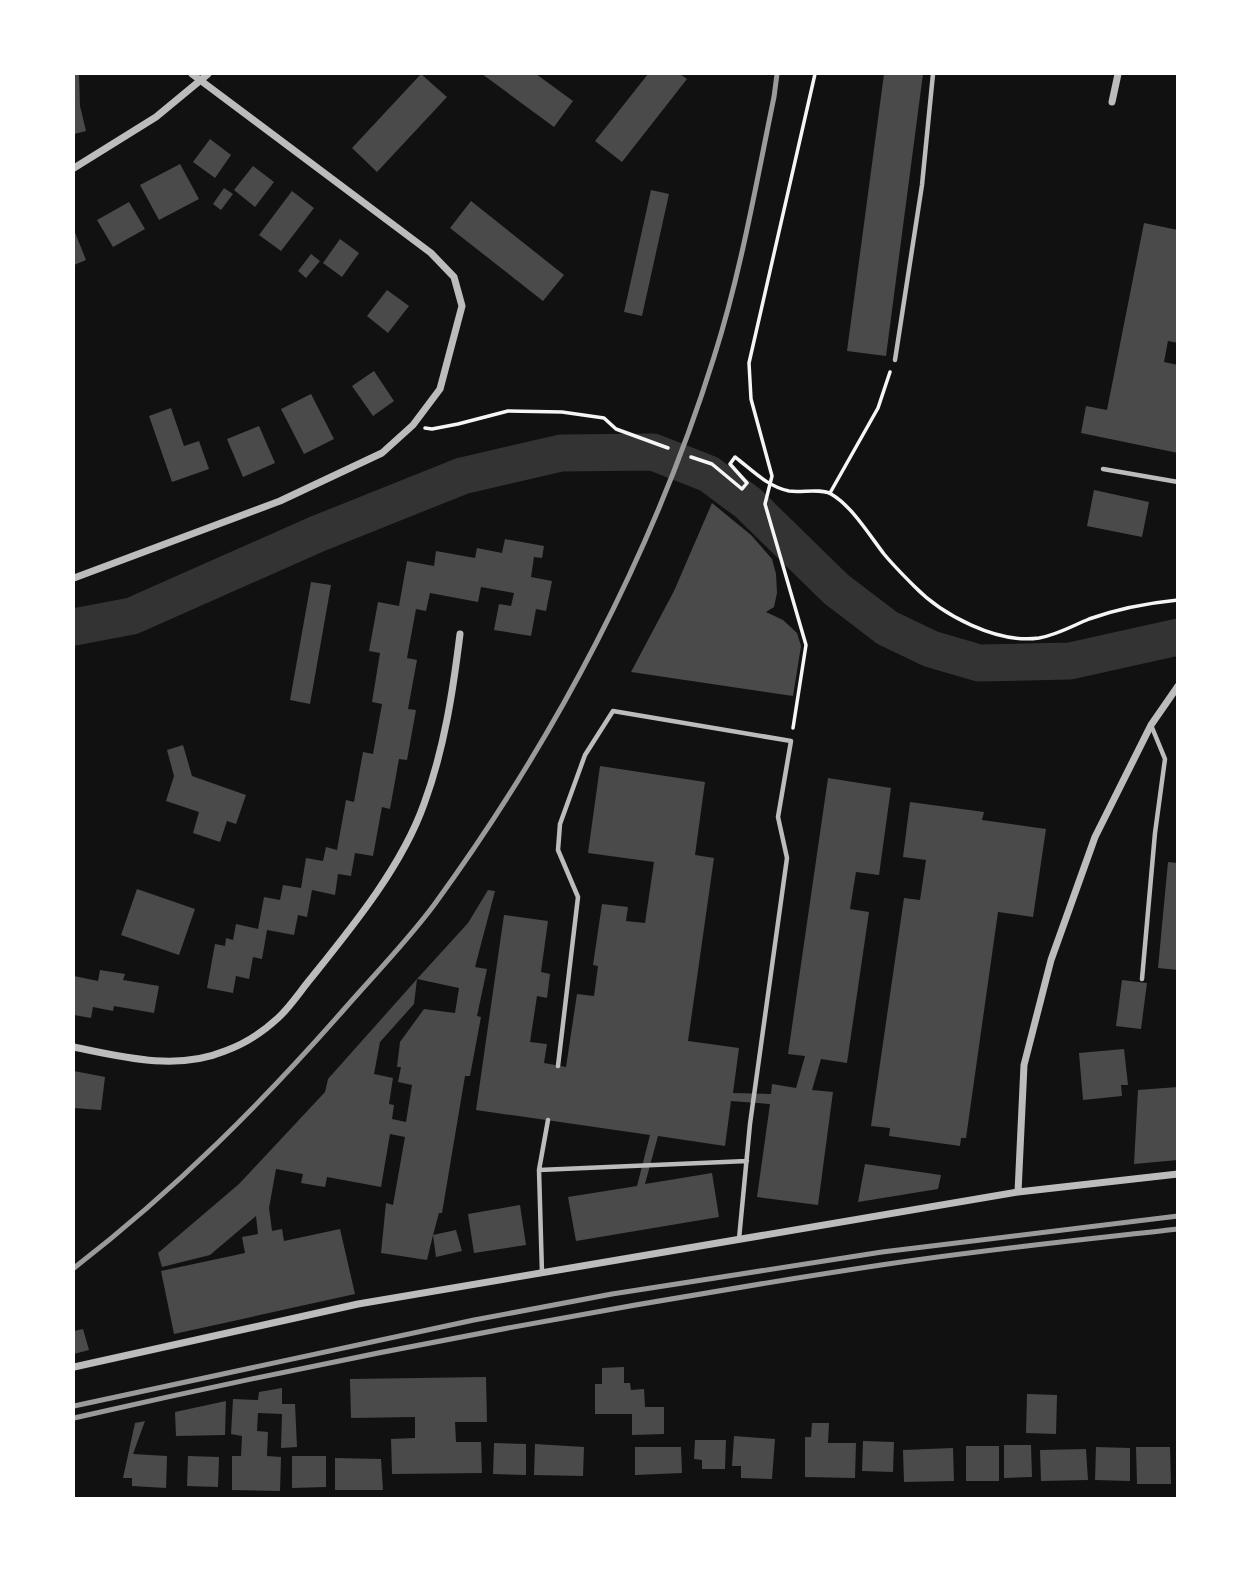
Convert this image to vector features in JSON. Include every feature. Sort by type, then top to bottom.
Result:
[{"type":"street","points":[[74,578],[280,501],[382,453],[413,425],[440,389],[463,306],[454,277],[431,253],[204,77],[192,74]]},
{"type":"street","points":[[1112,102],[1118,74]]},
{"type":"street","points":[[74,168],[156,117],[204,77]]},
{"type":"street","points":[[74,1047],[165,1062],[196,1060],[234,1047],[253,1037],[279,1017],[342,940],[388,873],[418,819],[435,775],[446,726],[460,634]]},
{"type":"street","points":[[1018,1192],[1024,1065],[1051,960],[1095,837],[1151,725],[1178,686]]},
{"type":"street","points":[[74,1367],[358,1304],[1018,1192],[1178,1174]]},
{"type":"lane","points":[[895,360],[922,185],[933,74]]},
{"type":"lane","points":[[1103,469],[1178,482]]},
{"type":"lane","points":[[558,1066],[578,897],[558,850],[560,824],[585,755],[613,711],[791,741],[778,817],[787,858],[739,1240]]},
{"type":"lane","points":[[1142,979],[1155,833],[1165,759],[1151,725]]},
{"type":"lane","points":[[542,1274],[539,1170],[548,1120]]},
{"type":"lane","points":[[539,1170],[747,1161]]},
{"type":"path","points":[[791,741],[806,645],[765,503],[772,476],[751,399],[749,363],[815,74]]},
{"type":"path","points":[[830,493],[878,408],[895,360]]},
{"type":"path","points":[[413,425],[432,429],[508,411],[562,412],[604,418],[617,429],[668,449]]},
{"type":"path","points":[[691,457],[712,464],[743,489],[747,483],[730,464],[736,457],[769,485],[788,491],[830,493],[855,516],[916,589],[943,609],[983,630],[1037,638],[1130,607],[1178,600]]},
{"type":"building","points":[[74,74],[79,74],[80,106],[86,131],[74,134]]},
{"type":"building","points":[[421,74],[447,97],[377,172],[352,148]]},
{"type":"building","points":[[482,74],[536,74],[573,101],[554,127]]},
{"type":"building","points":[[648,74],[680,74],[687,79],[622,162],[595,141]]},
{"type":"building","points":[[884,74],[923,74],[886,356],[847,351]]},
{"type":"building","points":[[210,139],[231,155],[215,178],[193,162]]},
{"type":"building","points":[[180,164],[199,199],[159,220],[140,185]]},
{"type":"building","points":[[253,166],[274,182],[255,207],[234,190]]},
{"type":"building","points":[[224,188],[233,194],[221,210],[213,204]]},
{"type":"building","points":[[651,190],[669,194],[642,316],[624,312]]},
{"type":"building","points":[[292,191],[314,208],[281,251],[259,235]]},
{"type":"building","points":[[471,201],[564,275],[543,301],[450,228]]},
{"type":"building","points":[[129,202],[145,229],[113,247],[97,220]]},
{"type":"building","points":[[1144,223],[1178,230],[1178,343],[1168,341],[1164,362],[1178,365],[1178,453],[1081,433],[1086,406],[1107,410]]},
{"type":"building","points":[[74,230],[86,260],[74,265]]},
{"type":"building","points":[[340,239],[359,253],[342,277],[323,263]]},
{"type":"building","points":[[311,254],[320,261],[306,278],[298,271]]},
{"type":"building","points":[[387,290],[409,306],[388,333],[367,316]]},
{"type":"building","points":[[374,371],[394,401],[373,416],[352,386]]},
{"type":"building","points":[[311,394],[334,439],[304,454],[281,409]]},
{"type":"building","points":[[171,408],[184,446],[199,441],[209,469],[172,482],[149,416]]},
{"type":"building","points":[[259,426],[275,463],[243,477],[227,439]]},
{"type":"building","points":[[1094,490],[1149,502],[1142,537],[1087,526]]},
{"type":"building","points":[[712,503],[751,535],[772,559],[777,593],[774,607],[766,612],[783,620],[797,633],[801,646],[793,696],[631,672],[674,591]]},
{"type":"building","points":[[505,539],[544,546],[542,558],[534,557],[531,577],[552,581],[546,611],[536,609],[531,636],[494,630],[499,604],[511,606],[514,593],[481,587],[478,602],[430,593],[426,611],[416,609],[407,658],[417,660],[408,709],[416,710],[407,760],[399,759],[390,809],[382,807],[373,856],[355,853],[351,876],[338,874],[335,895],[312,890],[307,917],[298,915],[294,935],[267,930],[262,959],[253,957],[249,979],[236,976],[233,993],[207,988],[215,944],[225,946],[226,938],[233,940],[236,924],[258,929],[264,897],[280,900],[283,885],[301,888],[306,858],[323,861],[326,847],[337,850],[346,800],[354,802],[363,752],[373,754],[382,704],[372,702],[380,653],[369,651],[378,602],[399,606],[407,561],[434,566],[436,551],[475,558],[477,548],[502,553]]},
{"type":"building","points":[[311,582],[331,585],[310,704],[290,700]]},
{"type":"building","points":[[183,745],[192,776],[246,795],[236,824],[227,821],[220,842],[193,833],[199,812],[166,801],[174,776],[167,750]]},
{"type":"building","points":[[600,766],[705,782],[695,855],[714,858],[688,1041],[739,1048],[733,1093],[771,1094],[772,1084],[796,1088],[805,1056],[788,1054],[828,778],[891,788],[879,875],[856,872],[850,909],[869,912],[847,1063],[821,1059],[812,1090],[833,1092],[818,1205],[757,1197],[770,1104],[731,1101],[725,1146],[658,1136],[645,1184],[712,1173],[719,1217],[576,1241],[568,1197],[637,1186],[650,1135],[476,1110],[504,915],[548,921],[541,972],[550,974],[547,998],[537,996],[530,1042],[547,1044],[544,1063],[566,1067],[577,994],[594,996],[598,966],[593,965],[602,904],[628,907],[626,921],[645,923],[654,862],[588,853]]},
{"type":"building","points":[[910,802],[984,812],[982,820],[1046,829],[1033,917],[998,912],[966,1138],[961,1138],[960,1146],[889,1136],[890,1128],[871,1126],[904,898],[920,900],[926,860],[903,857]]},
{"type":"building","points":[[1168,862],[1178,863],[1178,970],[1158,968]]},
{"type":"building","points":[[137,889],[195,909],[179,955],[121,935]]},
{"type":"building","points":[[488,890],[495,891],[475,967],[487,969],[477,1016],[481,1017],[470,1076],[465,1076],[442,1213],[439,1213],[427,1260],[381,1253],[386,1203],[393,1205],[405,1137],[390,1134],[381,1187],[327,1177],[325,1187],[301,1183],[303,1174],[276,1169],[269,1208],[272,1231],[282,1229],[284,1241],[340,1229],[355,1294],[174,1334],[161,1271],[245,1253],[242,1237],[258,1234],[256,1216],[210,1255],[162,1267],[158,1253],[239,1184],[325,1092],[328,1079],[417,979],[468,923]],"holes":[[[417,979],[459,988],[455,1013],[424,1009],[400,1042],[397,1067],[401,1067],[398,1082],[412,1085],[406,1122],[392,1119],[394,1105],[389,1104],[393,1078],[374,1074],[380,1042],[414,1004]]]},
{"type":"building","points":[[100,970],[125,974],[123,980],[159,986],[154,1013],[114,1006],[113,1011],[93,1007],[91,1018],[74,1015],[74,976],[98,981]]},
{"type":"building","points":[[1122,980],[1147,983],[1141,1029],[1116,1026]]},
{"type":"building","points":[[1124,1049],[1128,1085],[1121,1085],[1122,1096],[1083,1100],[1079,1053]]},
{"type":"building","points":[[74,1071],[105,1077],[101,1110],[74,1108]]},
{"type":"building","points":[[1178,1087],[1178,1160],[1134,1164],[1138,1090]]},
{"type":"building","points":[[865,1164],[941,1175],[938,1189],[858,1202]]},
{"type":"building","points":[[520,1205],[526,1245],[474,1253],[468,1214]]},
{"type":"building","points":[[456,1230],[462,1251],[436,1257],[433,1235]]},
{"type":"building","points":[[83,1329],[89,1350],[74,1354],[74,1331]]},
{"type":"building","points":[[624,1367],[624,1383],[630,1383],[631,1390],[644,1389],[645,1407],[664,1407],[664,1434],[632,1435],[632,1414],[595,1414],[595,1384],[602,1384],[602,1368]]},
{"type":"building","points":[[486,1377],[487,1422],[455,1422],[456,1442],[481,1442],[482,1473],[392,1474],[391,1439],[415,1438],[415,1417],[351,1418],[350,1379]]},
{"type":"building","points":[[282,1388],[282,1404],[295,1404],[297,1447],[281,1448],[282,1414],[258,1413],[257,1431],[268,1432],[267,1456],[281,1457],[280,1491],[232,1490],[232,1456],[241,1456],[242,1436],[231,1434],[233,1399],[258,1400],[259,1392]]},
{"type":"building","points":[[1027,1394],[1057,1395],[1056,1434],[1026,1433]]},
{"type":"building","points":[[226,1401],[225,1435],[176,1436],[175,1412]]},
{"type":"building","points":[[145,1421],[133,1454],[167,1456],[166,1488],[132,1486],[132,1478],[123,1478],[135,1423]]},
{"type":"building","points":[[812,1423],[829,1423],[828,1443],[856,1443],[855,1478],[805,1477],[805,1437],[811,1437]]},
{"type":"building","points":[[734,1436],[775,1439],[772,1479],[741,1478],[741,1466],[732,1466]]},
{"type":"building","points":[[695,1440],[726,1440],[725,1469],[702,1469],[702,1460],[694,1459]]},
{"type":"building","points":[[863,1441],[894,1442],[893,1472],[862,1471]]},
{"type":"building","points":[[494,1443],[526,1444],[526,1475],[493,1474]]},
{"type":"building","points":[[535,1444],[584,1447],[583,1476],[534,1475]]},
{"type":"building","points":[[1004,1445],[1031,1445],[1032,1477],[1004,1478]]},
{"type":"building","points":[[966,1446],[999,1446],[999,1481],[966,1481]]},
{"type":"building","points":[[635,1447],[681,1447],[682,1473],[635,1475]]},
{"type":"building","points":[[1096,1447],[1130,1448],[1130,1481],[1095,1480]]},
{"type":"building","points":[[1136,1447],[1170,1447],[1171,1484],[1137,1484]]},
{"type":"building","points":[[953,1448],[954,1481],[904,1482],[903,1450]]},
{"type":"building","points":[[1086,1449],[1088,1480],[1041,1481],[1040,1450]]},
{"type":"building","points":[[188,1456],[219,1457],[218,1487],[187,1486]]},
{"type":"building","points":[[292,1456],[326,1456],[326,1487],[292,1488]]},
{"type":"building","points":[[335,1458],[381,1459],[383,1490],[335,1490]]},
{"type":"waterway","points":[[74,627],[132,616],[317,534],[462,476],[561,453],[653,452],[709,474],[748,503],[836,589],[887,628],[931,649],[979,663],[1070,661],[1178,637]]},
{"type":"railway","points":[[74,1268],[148,1207],[217,1144],[283,1077],[403,944],[478,842],[560,710],[631,573],[662,502],[714,357],[740,260],[777,74]]},
{"type":"railway","points":[[74,1406],[474,1320],[612,1294],[882,1252],[1178,1216]]},
{"type":"railway","points":[[74,1418],[275,1374],[577,1315],[918,1260],[1178,1229]]}]
